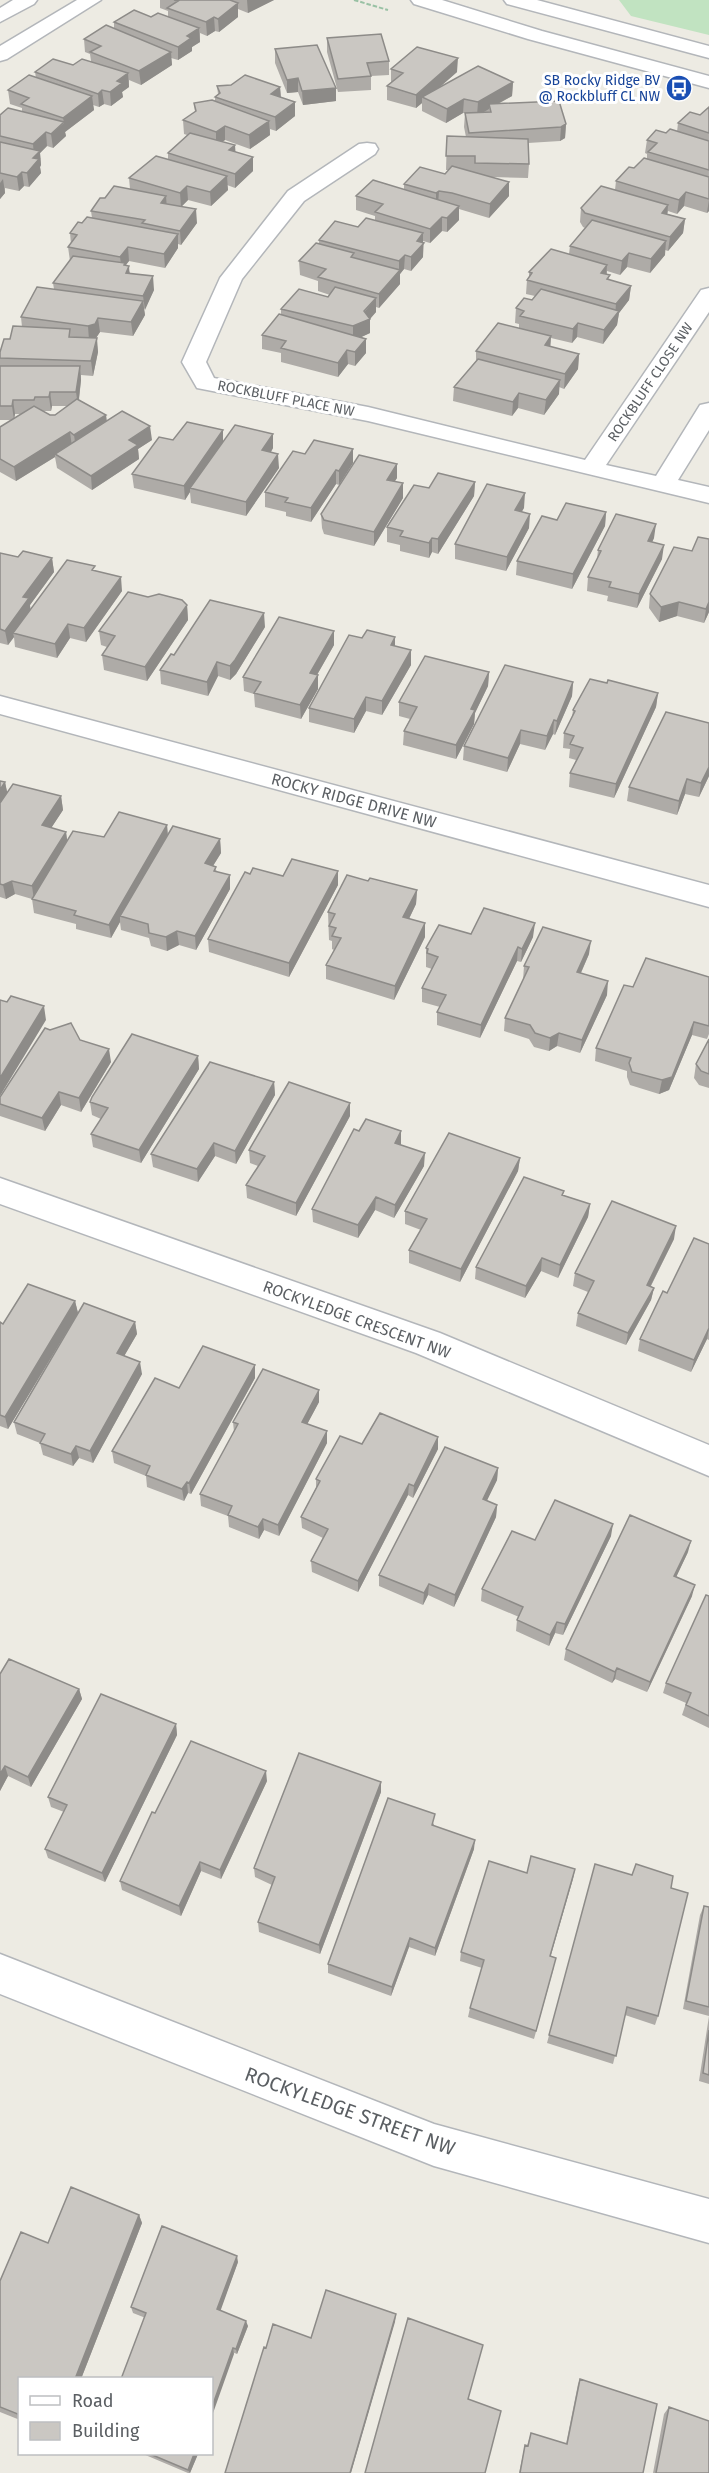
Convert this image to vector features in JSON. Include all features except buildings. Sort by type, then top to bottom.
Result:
[{"type":"street","points":[[0,16],[27,0]]},
{"type":"street","points":[[0,55],[91,0]]},
{"type":"street","points":[[421,0],[535,35],[709,82]]},
{"type":"street","points":[[514,0],[709,52]]},
{"type":"street","points":[[535,35],[576,0]]},
{"type":"street","name":"ROCKBLUFF PLACE NW","points":[[367,149],[296,196],[231,278],[194,362],[206,383],[368,414],[591,469],[663,484]]},
{"type":"street","name":"ROCKBLUFF CLOSE NW","points":[[591,469],[709,295]]},
{"type":"street","points":[[709,410],[663,484],[709,495]]},
{"type":"street","name":"ROCKY RIDGE DRIVE NW","points":[[0,705],[709,896]]},
{"type":"street","name":"ROCKYLEDGE CRESCENT NW","points":[[0,1191],[428,1343],[709,1461]]},
{"type":"street","name":"ROCKYLEDGE STREET NW","points":[[0,1974],[434,2145],[709,2221]]},
{"type":"green space","points":[[619,0],[709,0],[709,35],[631,16]]},
{"type":"place","name":"SB Rocky Ridge BV @ Rockbluff CL NW","points":[[679,88]]}]
